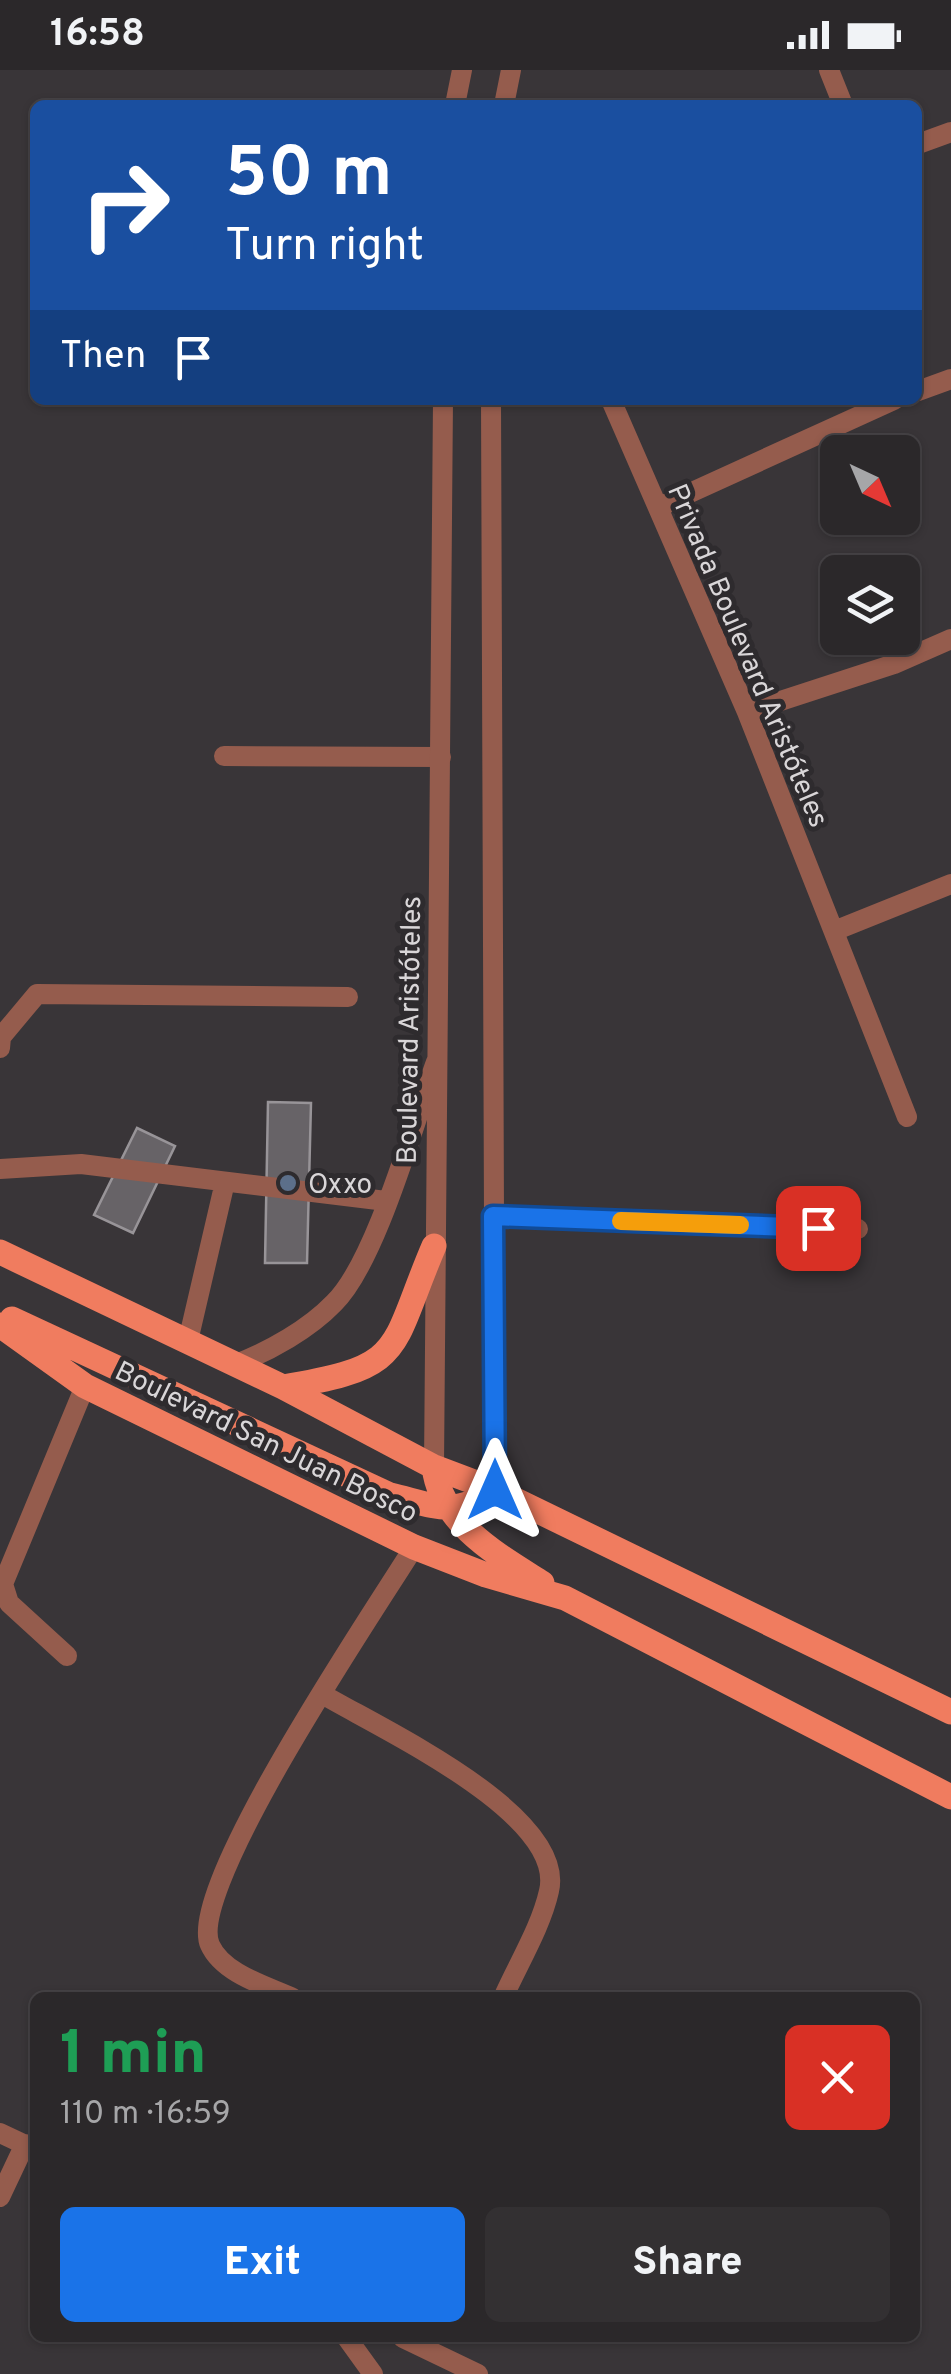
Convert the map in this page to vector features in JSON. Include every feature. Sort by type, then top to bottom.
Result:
[{"type":"main road","points":[[284,1387],[339,1379],[385,1353],[404,1329],[434,1246]]},
{"type":"main road","name":"Boulevard San Juan Bosco","points":[[0,1252],[284,1387],[434,1467],[495,1490],[951,1712]]},
{"type":"main road","name":"Boulevard San Juan Bosco","points":[[0,1313],[390,1495],[452,1510],[474,1504],[495,1490]]},
{"type":"main road","name":"Boulevard San Juan Bosco","points":[[0,1325],[86,1386],[414,1547],[486,1576],[565,1598],[951,1796]]},
{"type":"main road","name":"Boulevard Aristóteles","points":[[434,1467],[436,1489],[478,1542],[565,1598]]},
{"type":"street","points":[[456,100],[462,70]]},
{"type":"street","points":[[505,100],[511,70]]},
{"type":"street","points":[[829,70],[841,100]]},
{"type":"street","points":[[922,143],[951,132]]},
{"type":"street","points":[[922,390],[951,379]]},
{"type":"street","name":"Boulevard Aristóteles","points":[[434,1467],[443,405]]},
{"type":"street","points":[[490,405],[495,1490]]},
{"type":"street","name":"Privada Boulevard Aristóteles","points":[[613,405],[747,712],[906,1117]]},
{"type":"street","points":[[659,506],[883,405]]},
{"type":"street","points":[[747,712],[894,664],[951,639]]},
{"type":"street","points":[[224,756],[441,757]]},
{"type":"street","points":[[834,931],[951,884]]},
{"type":"street","points":[[0,1048],[1,1036],[36,994],[348,996]]},
{"type":"street","points":[[236,1364],[263,1354],[333,1305],[352,1282],[440,1051]]},
{"type":"street","points":[[0,1169],[81,1164],[386,1201]]},
{"type":"street","points":[[188,1340],[225,1182]]},
{"type":"street","points":[[493,1216],[858,1230]]},
{"type":"street","points":[[67,1656],[9,1603],[3,1584],[86,1386]]},
{"type":"street","points":[[282,1992],[221,1960],[210,1946],[206,1928],[212,1902],[272,1773],[414,1547]]},
{"type":"street","points":[[322,1694],[505,1804],[536,1838],[548,1862],[550,1890],[506,1992]]},
{"type":"street","points":[[0,2133],[30,2147],[0,2197]]},
{"type":"street","points":[[350,2342],[373,2374]]},
{"type":"street","points":[[411,2342],[478,2374]]},
{"type":"building","name":"Oxxo","points":[[268,1102],[311,1103],[307,1263],[265,1263]]},
{"type":"building","points":[[137,1128],[175,1146],[133,1233],[94,1215]]},
{"type":"slow traffic","points":[[621,1221],[740,1225]]},
{"type":"place","name":"Oxxo","points":[[288,1183]]},
{"type":"route","points":[[495,1490],[493,1216],[818,1228]]}]
